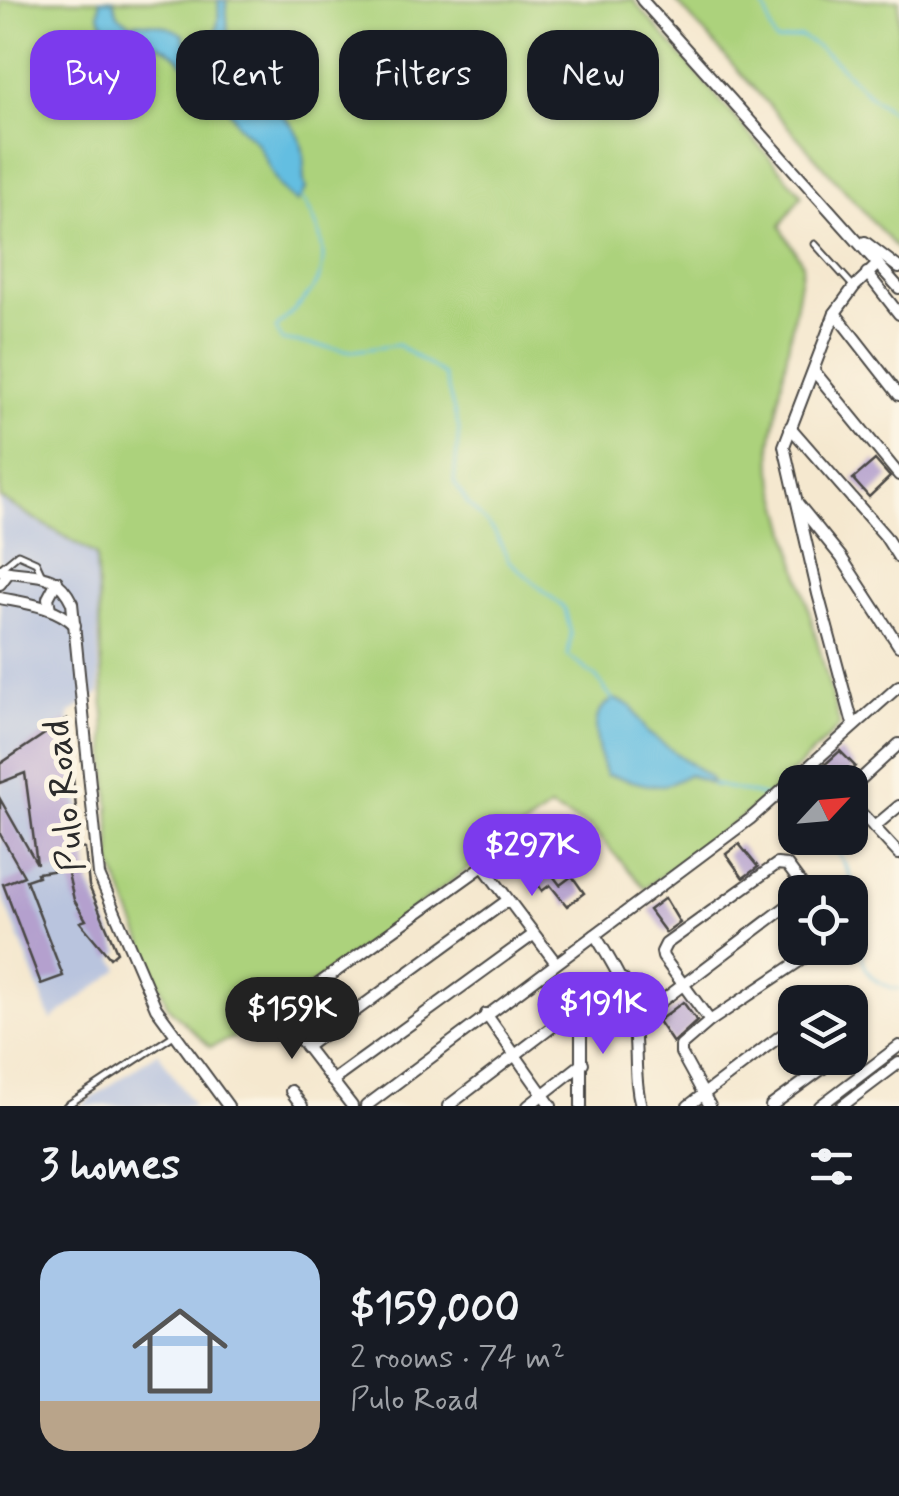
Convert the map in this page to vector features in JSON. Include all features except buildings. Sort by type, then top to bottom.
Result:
[{"type":"street","points":[[642,0],[899,288]]},
{"type":"street","points":[[852,233],[899,268]]},
{"type":"street","points":[[854,724],[794,499],[784,446],[834,314],[878,264]]},
{"type":"street","points":[[867,274],[899,314]]},
{"type":"street","points":[[834,314],[899,395]]},
{"type":"street","points":[[814,371],[899,475]]},
{"type":"street","points":[[790,426],[885,536],[899,558]]},
{"type":"street","points":[[794,499],[841,557],[899,646]]},
{"type":"street","points":[[0,584],[3,570],[42,574],[57,581],[48,598],[50,609]]},
{"type":"street","name":"Pulo Road","points":[[57,581],[72,603],[76,626],[99,874],[156,1008],[228,1106]]},
{"type":"street","points":[[0,598],[50,609],[76,626]]},
{"type":"street","points":[[366,1106],[750,819],[899,686]]},
{"type":"street","points":[[868,772],[899,744]]},
{"type":"street","points":[[874,827],[899,806]]},
{"type":"street","points":[[868,820],[899,854]]},
{"type":"street","points":[[710,1021],[663,957],[666,944],[778,864],[786,865],[793,875]]},
{"type":"street","points":[[352,1106],[284,1018],[282,1010],[482,866],[556,963]]},
{"type":"street","points":[[306,1047],[508,900]]},
{"type":"street","points":[[634,1022],[778,913]]},
{"type":"street","points":[[332,1081],[533,935]]},
{"type":"street","points":[[594,936],[623,979],[634,1022],[635,1084],[641,1106]]},
{"type":"street","points":[[710,1106],[680,1049],[710,1021],[794,965]]},
{"type":"street","points":[[448,1106],[623,979]]},
{"type":"street","points":[[581,1006],[581,1106]]},
{"type":"street","points":[[486,1014],[551,1106]]},
{"type":"street","points":[[688,1106],[778,1037]]},
{"type":"street","points":[[820,1106],[899,1046]]},
{"type":"street","points":[[528,1106],[583,1063]]},
{"type":"street","points":[[842,1106],[899,1063]]},
{"type":"street","points":[[772,1106],[813,1075]]},
{"type":"street","points":[[291,1091],[302,1106]]},
{"type":"lane","points":[[815,244],[854,287]]},
{"type":"lane","points":[[3,570],[18,554],[36,562],[42,574]]},
{"type":"lane","points":[[66,1106],[174,1035]]},
{"type":"shaded area","points":[[0,498],[96,555],[100,693],[69,714],[90,884],[120,953],[113,958],[120,969],[51,1020],[0,889]]},
{"type":"shaded area","points":[[158,1052],[193,1106],[81,1106]]},
{"type":"green space","points":[[0,0],[633,0],[659,30],[802,195],[780,226],[803,264],[771,443],[772,472],[840,726],[800,765],[778,765],[778,786],[761,803],[645,888],[590,827],[550,808],[248,1032],[210,1047],[168,1007],[112,865],[96,555],[0,498]]},
{"type":"green space","points":[[675,0],[899,0],[899,251]]},
{"type":"water","points":[[100,0],[113,0],[118,15],[131,24],[151,23],[176,31],[176,56],[156,44],[156,30],[106,30],[99,15]]},
{"type":"water","points":[[218,0],[226,0],[228,30],[217,30]]},
{"type":"water","points":[[235,120],[286,120],[294,128],[304,154],[306,189],[297,202],[278,184],[258,145]]},
{"type":"water","points":[[614,699],[631,706],[648,733],[709,777],[714,785],[688,774],[657,786],[606,775],[596,724],[602,708]]},
{"type":"waterway","points":[[759,0],[777,42],[801,37],[813,44],[899,118]]},
{"type":"waterway","points":[[300,195],[317,227],[323,263],[311,292],[276,328],[281,340],[352,351],[398,345],[444,375],[459,429],[454,482],[468,504],[494,531],[509,561],[565,609],[571,634],[568,656],[596,677],[614,701]]},
{"type":"waterway","points":[[712,784],[767,797]]},
{"type":"waterway","points":[[839,855],[856,893],[866,967],[872,977],[899,989]]}]
